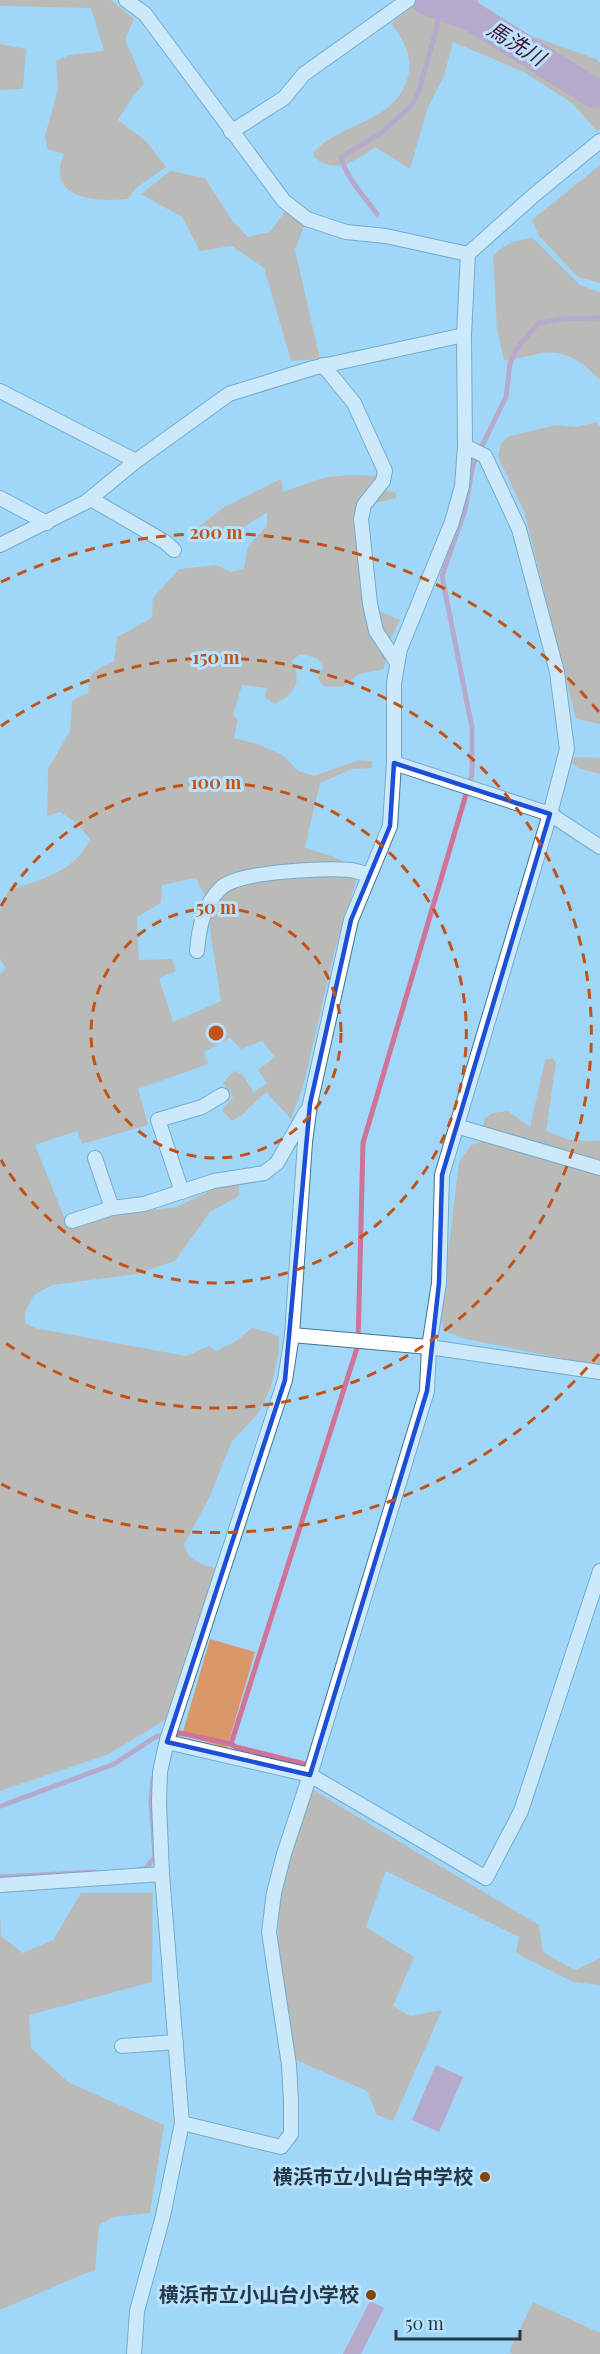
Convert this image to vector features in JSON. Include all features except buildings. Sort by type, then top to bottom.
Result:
[{"type":"street","points":[[126,0],[145,14],[284,201],[307,219],[346,232],[386,236],[468,254]]},
{"type":"street","points":[[231,132],[284,98],[304,74],[408,0]]},
{"type":"street","points":[[134,2354],[137,2311],[162,2216],[182,2123],[162,1874],[160,1772],[168,1736],[285,1380],[292,1335],[305,1142],[310,1104],[351,920],[390,826],[394,763],[394,683],[400,649],[452,522],[462,486],[467,447],[464,335],[468,254],[534,195],[600,141]]},
{"type":"street","points":[[0,545],[47,523],[91,498],[136,461],[229,394],[323,365],[464,335]]},
{"type":"street","points":[[323,365],[354,403],[385,471],[383,481],[364,505],[361,519],[370,604],[376,631],[398,663]]},
{"type":"street","points":[[0,391],[136,461]]},
{"type":"street","points":[[182,2123],[281,2147],[291,2134],[289,2065],[269,1932],[274,1893],[284,1854],[427,1391],[429,1347],[439,1284],[442,1175],[550,814],[567,749],[558,672],[519,529],[485,456],[467,447]]},
{"type":"street","points":[[0,498],[47,523]]},
{"type":"street","points":[[91,498],[165,542],[174,550]]},
{"type":"street","points":[[394,763],[550,814],[600,847]]},
{"type":"street","points":[[197,951],[199,931],[208,904],[222,886],[242,878],[297,870],[353,870],[369,875]]},
{"type":"street","points":[[182,1192],[158,1120],[202,1107],[222,1095]]},
{"type":"street","points":[[72,1221],[112,1208],[144,1204],[214,1181],[264,1173],[277,1163],[310,1104]]},
{"type":"street","points":[[456,1126],[600,1168]]},
{"type":"street","points":[[95,1158],[112,1208]]},
{"type":"street","points":[[292,1335],[429,1347],[600,1372]]},
{"type":"street","points":[[168,1736],[310,1775],[486,1878],[521,1812],[600,1571]]},
{"type":"street","points":[[0,1885],[162,1874]]},
{"type":"street","points":[[122,2046],[176,2042]]},
{"type":"highlighted area","points":[[394,763],[550,814],[442,1175],[439,1283],[427,1391],[310,1775],[167,1742],[285,1380],[310,1104],[351,920],[390,826]]},
{"type":"shaded area","points":[[0,0],[111,0],[134,19],[125,39],[144,84],[133,96],[118,120],[146,141],[166,167],[136,188],[128,199],[90,198],[68,189],[62,181],[60,169],[64,154],[47,149],[45,136],[58,89],[56,61],[69,55],[104,51],[91,8],[0,6]]},
{"type":"shaded area","points":[[421,0],[478,0],[479,6],[529,35],[596,59],[600,63],[600,129],[597,131],[572,103],[524,72],[453,42],[444,76],[428,107],[410,169],[375,147],[346,164],[338,166],[322,163],[314,157],[314,152],[325,142],[377,115],[399,96],[409,74],[409,58],[401,37],[391,23]]},
{"type":"shaded area","points":[[0,44],[26,49],[23,89],[0,90]]},
{"type":"shaded area","points":[[600,165],[600,283],[578,277],[539,236],[532,220]]},
{"type":"shaded area","points":[[170,171],[205,178],[232,220],[248,237],[270,232],[285,211],[304,226],[295,250],[320,359],[291,361],[264,268],[232,246],[200,251],[182,217],[141,194]]},
{"type":"shaded area","points":[[533,238],[580,285],[600,292],[600,380],[580,362],[556,353],[504,360],[497,329],[493,256],[511,243]]},
{"type":"shaded area","points":[[597,422],[600,427],[600,724],[576,719],[524,511],[498,457],[501,444],[507,437],[556,425],[577,427]]},
{"type":"shaded area","points":[[379,476],[383,491],[396,492],[396,498],[370,504],[362,527],[379,611],[400,620],[389,642],[384,669],[359,674],[342,687],[324,686],[318,679],[323,666],[317,658],[300,654],[292,661],[297,681],[288,696],[275,704],[265,698],[267,688],[242,685],[233,716],[238,719],[234,738],[258,744],[284,756],[298,771],[314,776],[359,760],[372,761],[372,768],[352,769],[320,783],[305,847],[341,861],[356,881],[334,953],[303,1087],[291,1119],[266,1092],[241,1116],[232,1121],[222,1110],[233,1097],[223,1083],[234,1071],[242,1074],[254,1092],[267,1083],[258,1070],[275,1057],[262,1041],[241,1049],[230,1038],[204,1052],[208,1064],[138,1089],[148,1125],[82,1144],[77,1131],[35,1145],[68,1227],[123,1213],[177,1207],[221,1185],[239,1184],[239,1196],[210,1212],[175,1261],[137,1274],[52,1285],[34,1295],[25,1312],[25,1323],[35,1328],[186,1356],[209,1346],[216,1351],[236,1341],[252,1328],[269,1332],[279,1337],[279,1351],[271,1387],[258,1414],[232,1441],[210,1496],[184,1545],[192,1558],[215,1568],[170,1717],[109,1754],[0,1791],[0,974],[6,968],[0,959],[0,910],[8,891],[66,867],[83,851],[90,839],[74,821],[60,812],[47,816],[48,769],[70,731],[72,701],[88,693],[90,675],[114,662],[117,637],[152,618],[153,598],[179,569],[216,565],[231,572],[244,569],[248,546],[267,526],[267,512],[241,529],[219,535],[200,534],[200,526],[224,507],[281,479],[283,492],[326,477]],"holes":[[[196,878],[205,896],[221,1001],[173,1022],[159,978],[176,971],[172,959],[139,960],[137,917],[161,903],[162,885]]]},
{"type":"shaded area","points":[[574,757],[600,758],[600,774],[578,768],[571,762]]},
{"type":"shaded area","points":[[553,1058],[556,1063],[546,1131],[570,1140],[600,1141],[600,1366],[466,1339],[444,1331],[440,1318],[459,1162],[471,1145],[479,1143],[485,1118],[493,1113],[508,1111],[530,1127],[545,1060]]},
{"type":"shaded area","points":[[210,1639],[255,1652],[227,1748],[182,1735]]},
{"type":"shaded area","points":[[313,1790],[539,1925],[543,1952],[575,1970],[600,1958],[600,1985],[573,1982],[516,1953],[519,1937],[386,1871],[366,1927],[414,1957],[393,2006],[410,2016],[442,2010],[393,2121],[377,2115],[367,2091],[296,2060],[282,1978],[278,1937],[279,1916],[287,1869]]},
{"type":"shaded area","points":[[81,1893],[153,1893],[152,1982],[29,2015],[31,2048],[68,2082],[164,2125],[150,2213],[114,2217],[99,2225],[95,2271],[0,2310],[0,1908],[1,1936],[23,1953],[53,1940]]},
{"type":"shaded area","points":[[436,2065],[463,2077],[439,2132],[412,2120]]},
{"type":"shaded area","points":[[370,2301],[384,2308],[361,2354],[343,2354]]},
{"type":"shaded area","points":[[533,2302],[600,2333],[600,2354],[513,2354],[509,2352]]},
{"type":"waterway","name":"馬洗川","points":[[426,0],[471,16],[594,93]]},
{"type":"waterway","points":[[377,214],[351,180],[341,157],[380,134],[412,105],[419,91],[437,27],[438,4]]},
{"type":"waterway","points":[[594,93],[600,103]]},
{"type":"waterway","points":[[231,1744],[358,1345],[363,1143],[472,774],[472,728],[442,576],[465,510],[473,464],[506,397],[510,364],[516,349],[539,323],[562,319],[600,318]]},
{"type":"waterway","points":[[171,1735],[180,1733],[231,1744],[309,1765]]},
{"type":"waterway","points":[[1,1806],[114,1764],[157,1736],[163,1736]]},
{"type":"waterway","points":[[140,1869],[145,1869],[155,1857],[151,1801],[153,1778]]},
{"type":"waterway","points":[[0,1877],[95,1872]]},
{"type":"place","name":"横浜市立小山台中学校","points":[[485,2177]]},
{"type":"place","name":"横浜市立小山台小学校","points":[[371,2295]]}]
